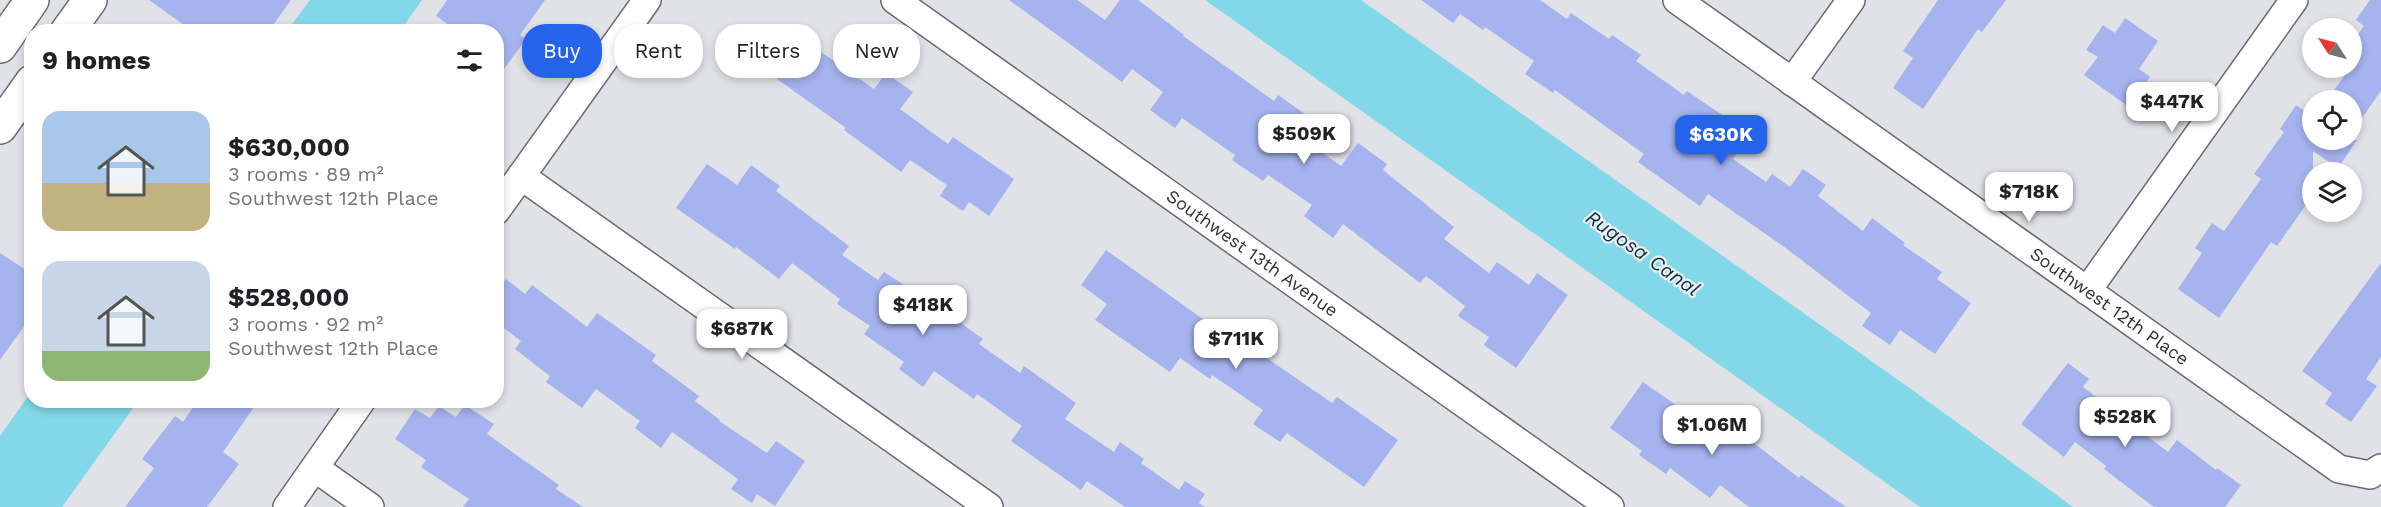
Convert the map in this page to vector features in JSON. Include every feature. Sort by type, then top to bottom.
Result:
[{"type":"street","points":[[0,46],[32,0]]},
{"type":"street","points":[[74,24],[90,0]]},
{"type":"street","points":[[504,199],[646,0]]},
{"type":"street","name":"Southwest 13th Avenue","points":[[895,0],[1610,507]]},
{"type":"street","name":"Southwest 12th Place","points":[[1677,0],[2339,469],[2375,472]]},
{"type":"street","points":[[1792,82],[1851,0]]},
{"type":"street","points":[[2087,291],[2294,0]]},
{"type":"street","points":[[0,127],[24,93]]},
{"type":"street","points":[[521,176],[989,507]]},
{"type":"street","points":[[287,507],[356,408]]},
{"type":"street","points":[[315,468],[370,507]]},
{"type":"water","points":[[310,0],[422,0],[405,24],[292,24]]},
{"type":"water","name":"Rugosa Canal","points":[[1205,0],[1361,0],[1918,394],[2073,507],[1920,507]]},
{"type":"water","points":[[24,402],[24,408],[133,408],[62,507],[0,507],[0,436]]},
{"type":"building","points":[[149,0],[291,0],[274,24],[183,24]]},
{"type":"building","points":[[447,0],[545,0],[528,24],[522,24],[520,35],[522,44],[504,69],[504,24],[448,24],[436,16]]},
{"type":"building","points":[[1009,0],[1077,0],[1105,20],[1120,0],[1138,0],[1183,36],[1274,101],[1278,95],[1308,116],[1296,134],[1341,166],[1358,143],[1387,164],[1383,170],[1454,227],[1444,239],[1489,273],[1497,262],[1529,285],[1537,273],[1568,295],[1516,368],[1484,345],[1489,337],[1458,316],[1465,306],[1426,276],[1420,283],[1343,224],[1333,238],[1304,216],[1312,205],[1268,175],[1263,181],[1232,160],[1235,155],[1182,118],[1175,128],[1150,110],[1163,92],[1132,69],[1122,82]]},
{"type":"building","points":[[1421,0],[1540,0],[1567,19],[1571,13],[1609,39],[1612,35],[1641,55],[1636,61],[1684,95],[1687,91],[1750,134],[1733,159],[1766,182],[1772,174],[1790,187],[1803,169],[1826,185],[1818,196],[1863,231],[1872,218],[1905,243],[1903,245],[1942,272],[1937,279],[1971,303],[1935,354],[1900,330],[1890,345],[1862,326],[1871,313],[1783,246],[1708,194],[1700,206],[1638,162],[1644,154],[1555,90],[1553,93],[1525,74],[1534,61],[1485,27],[1483,30],[1460,14],[1453,23]]},
{"type":"building","points":[[1938,0],[2006,0],[1982,32],[1978,29],[1923,109],[1893,88],[1913,58],[1903,51]]},
{"type":"building","points":[[2370,0],[2381,0],[2381,91],[2362,118],[2362,90],[2334,90],[2343,78],[2362,78],[2362,29],[2364,26],[2362,18],[2357,18]]},
{"type":"building","points":[[2125,18],[2158,41],[2139,69],[2150,77],[2129,107],[2084,75],[2098,57],[2086,50],[2103,25],[2115,33]]},
{"type":"building","points":[[821,52],[833,60],[833,78],[858,78],[874,89],[882,78],[893,78],[913,92],[900,109],[948,144],[953,137],[1014,179],[989,216],[969,202],[963,211],[940,196],[947,185],[910,160],[901,172],[844,130],[846,128],[777,79],[821,78]]},
{"type":"building","points":[[2296,105],[2302,109],[2302,150],[2350,150],[2342,162],[2329,162],[2313,151],[2313,162],[2302,162],[2302,211],[2277,246],[2271,242],[2219,318],[2178,289],[2202,253],[2195,248],[2212,223],[2224,231],[2261,179],[2254,174],[2284,132],[2280,129]]},
{"type":"building","points":[[707,164],[737,185],[751,165],[780,186],[776,191],[849,246],[842,255],[878,280],[884,272],[904,285],[898,294],[934,320],[941,309],[983,339],[979,344],[1020,373],[1024,366],[1076,403],[1065,419],[1114,452],[1120,442],[1144,459],[1141,463],[1179,490],[1185,481],[1205,494],[1199,503],[1205,507],[1125,507],[1087,481],[1081,490],[1011,441],[1022,426],[977,394],[974,399],[934,371],[923,387],[899,369],[904,362],[864,334],[870,326],[837,304],[840,299],[792,263],[779,279],[736,247],[735,249],[676,208]]},
{"type":"building","points":[[1106,250],[1255,356],[1258,352],[1332,403],[1337,397],[1398,440],[1364,487],[1287,433],[1280,442],[1253,424],[1263,410],[1212,375],[1210,379],[1180,358],[1170,372],[1095,320],[1107,304],[1081,285]]},
{"type":"building","points":[[0,253],[24,269],[24,326],[0,360]]},
{"type":"building","points":[[2381,263],[2381,357],[2366,379],[2377,386],[2351,422],[2325,404],[2332,393],[2302,371]]},
{"type":"building","points":[[506,279],[525,294],[532,285],[587,327],[597,313],[656,355],[652,361],[699,396],[695,401],[719,421],[767,453],[776,441],[805,461],[775,506],[757,494],[752,503],[731,489],[738,479],[672,432],[661,448],[635,428],[640,421],[596,389],[582,408],[546,382],[550,376],[515,349],[521,341],[504,328],[504,281]]},
{"type":"building","points":[[2068,363],[2089,379],[2083,387],[2168,452],[2177,440],[2216,470],[2217,468],[2241,485],[2225,507],[2154,507],[2104,469],[2106,466],[2075,442],[2064,457],[2021,424]]},
{"type":"building","points":[[1643,382],[1719,435],[1728,423],[1799,478],[1801,475],[1846,507],[1749,507],[1720,485],[1710,498],[1670,468],[1666,474],[1639,455],[1642,451],[1610,428]]},
{"type":"building","points":[[193,408],[253,408],[223,452],[239,464],[207,507],[125,507],[154,468],[142,459],[175,416],[183,422]]},
{"type":"building","points":[[438,408],[442,408],[456,417],[463,408],[470,408],[494,424],[487,434],[559,485],[556,489],[583,507],[463,507],[469,499],[421,467],[426,460],[395,439],[415,409],[430,418]]}]
